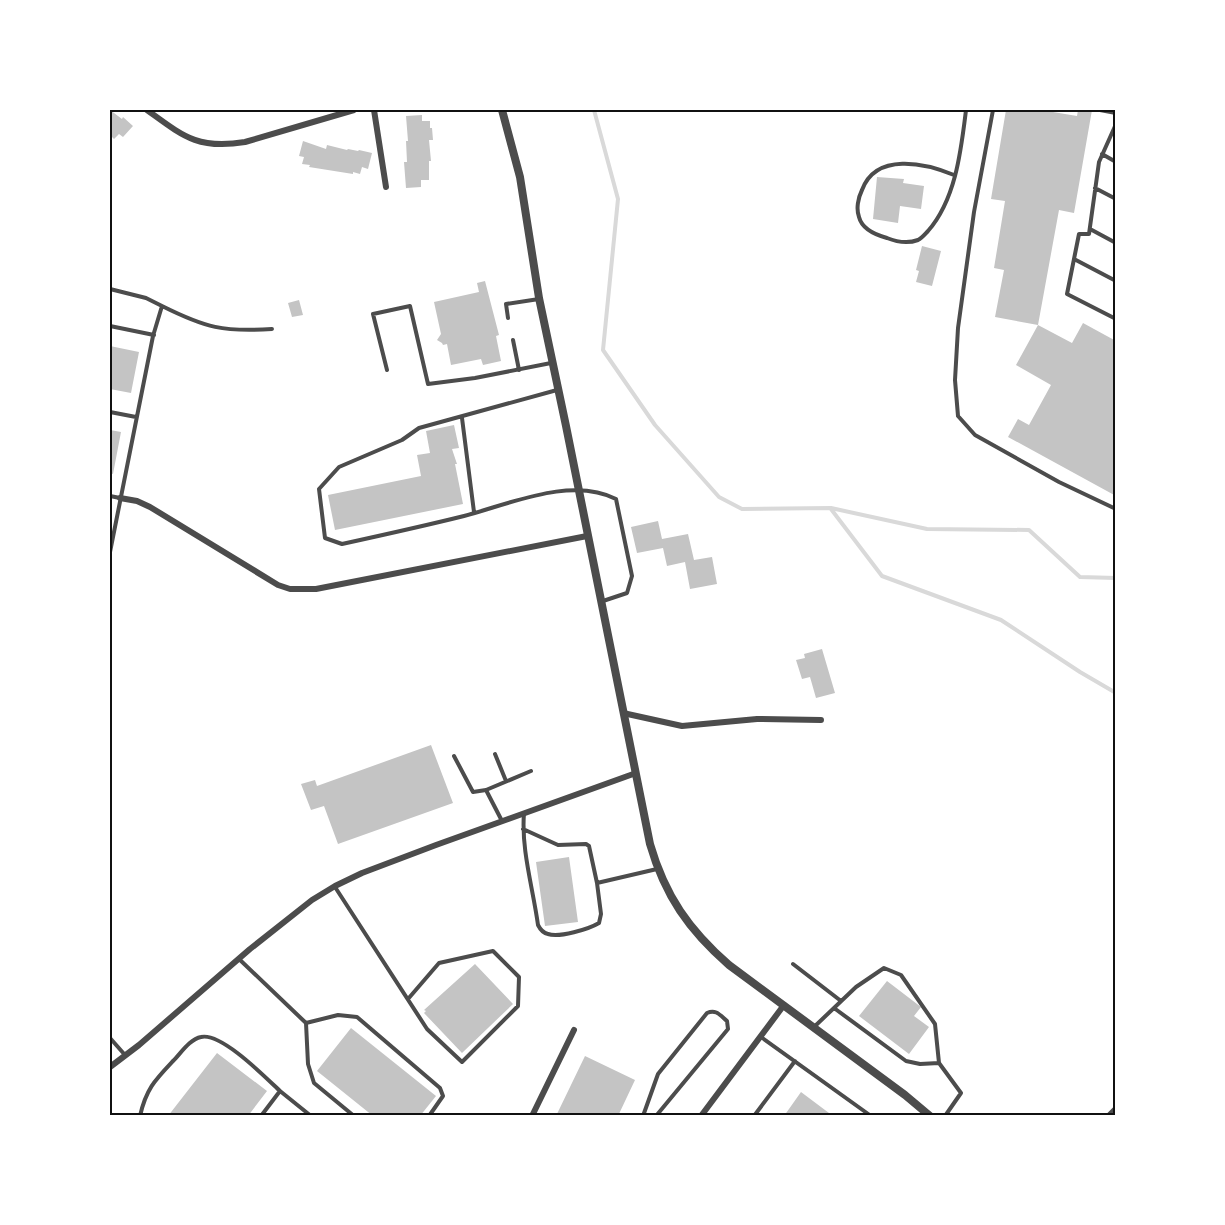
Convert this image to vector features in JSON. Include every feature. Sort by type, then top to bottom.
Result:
[{"type":"street","points":[[147,110],[195,142],[221,145],[245,142],[354,110]]},
{"type":"street","points":[[374,110],[386,186]]},
{"type":"street","points":[[502,110],[520,177],[539,298],[657,869],[681,915],[702,940],[729,965],[930,1116]]},
{"type":"street","points":[[120,498],[137,501],[150,507],[262,576],[290,589],[316,589],[587,536]]},
{"type":"street","points":[[623,713],[682,726],[757,719],[821,720]]},
{"type":"street","points":[[110,1067],[238,959],[312,900],[335,886],[362,873],[636,773]]},
{"type":"street","points":[[701,1116],[784,1005]]},
{"type":"street","points":[[532,1116],[574,1030]]},
{"type":"street","points":[[1110,1116],[1116,1110]]},
{"type":"lane","points":[[954,175],[936,168],[914,164],[878,169],[862,188],[858,202],[858,217],[864,228],[880,236],[900,243],[920,239],[935,222],[952,186],[966,110]]},
{"type":"lane","points":[[993,110],[974,212],[958,328],[955,380],[958,416],[975,435],[1059,482],[1116,509]]},
{"type":"lane","points":[[1100,110],[1116,113]]},
{"type":"lane","points":[[1115,125],[1099,162],[1089,234],[1078,234],[1067,294],[1116,319]]},
{"type":"lane","points":[[1102,154],[1116,162]]},
{"type":"lane","points":[[1095,188],[1116,199]]},
{"type":"lane","points":[[1090,229],[1116,243]]},
{"type":"lane","points":[[1074,259],[1116,281]]},
{"type":"lane","points":[[110,289],[146,298],[196,322],[213,327],[239,331],[272,329]]},
{"type":"lane","points":[[508,318],[506,304],[539,298]]},
{"type":"lane","points":[[110,552],[136,417],[162,306]]},
{"type":"lane","points":[[387,370],[373,314],[410,306],[428,384],[552,363]]},
{"type":"lane","points":[[110,326],[154,334]]},
{"type":"lane","points":[[513,340],[519,370]]},
{"type":"lane","points":[[558,390],[420,428],[402,440],[339,467],[319,489],[325,538],[342,544],[474,513],[541,494],[578,490],[607,495],[616,499],[632,576],[627,593],[600,602]]},
{"type":"lane","points":[[110,412],[136,417]]},
{"type":"lane","points":[[462,418],[474,513]]},
{"type":"lane","points":[[110,496],[120,498]]},
{"type":"lane","points":[[495,754],[506,781]]},
{"type":"lane","points":[[454,756],[472,792],[486,790],[531,771]]},
{"type":"lane","points":[[486,790],[502,821]]},
{"type":"lane","points":[[523,829],[558,845],[586,844],[589,846],[597,883],[601,914],[599,923],[585,930],[554,935],[546,934],[538,925],[523,829],[524,813]]},
{"type":"lane","points":[[597,883],[657,869]]},
{"type":"lane","points":[[335,886],[427,1029],[462,1062],[518,1006],[519,977],[493,951],[439,963],[408,999]]},
{"type":"lane","points":[[238,959],[306,1023],[308,1064],[314,1083],[354,1116]]},
{"type":"lane","points":[[793,964],[841,1001]]},
{"type":"lane","points":[[813,1028],[856,987],[884,968],[901,975],[935,1024],[939,1063],[961,1093],[945,1116]]},
{"type":"lane","points":[[834,1008],[906,1061],[920,1064],[939,1063]]},
{"type":"lane","points":[[643,1116],[658,1074],[707,1013],[712,1011],[720,1014],[727,1021],[728,1029],[656,1116]]},
{"type":"lane","points":[[306,1023],[338,1015],[357,1017],[440,1088],[443,1096],[429,1116]]},
{"type":"lane","points":[[140,1116],[143,1100],[154,1081],[192,1041],[201,1037],[211,1037],[223,1042],[305,1114],[311,1116]]},
{"type":"lane","points":[[761,1037],[871,1116]]},
{"type":"lane","points":[[110,1038],[125,1055]]},
{"type":"lane","points":[[754,1116],[795,1061]]},
{"type":"lane","points":[[261,1116],[280,1090]]},
{"type":"building","points":[[110,110],[133,126],[123,137],[119,134],[114,139],[110,135]]},
{"type":"building","points":[[1006,110],[1041,110],[1077,116],[1078,110],[1092,110],[1074,213],[1059,210],[1038,325],[995,317],[1004,270],[994,268],[1005,201],[991,199]]},
{"type":"building","points":[[422,115],[422,121],[430,121],[430,128],[432,128],[433,140],[429,140],[431,161],[429,161],[429,180],[421,180],[421,187],[406,188],[404,162],[407,162],[406,141],[408,141],[406,116]]},
{"type":"building","points":[[303,141],[326,149],[327,145],[372,153],[368,169],[362,167],[360,174],[353,172],[353,174],[302,164],[304,157],[299,156]]},
{"type":"building","points":[[877,177],[904,179],[903,183],[924,186],[921,209],[900,206],[898,223],[873,219]]},
{"type":"building","points":[[922,246],[941,251],[932,286],[916,282],[919,271],[916,270]]},
{"type":"building","points":[[485,281],[499,335],[496,336],[501,361],[483,365],[481,359],[451,365],[447,344],[443,345],[437,340],[441,334],[434,302],[479,292],[477,283]]},
{"type":"building","points":[[299,300],[303,315],[292,317],[288,303]]},
{"type":"building","points":[[1083,323],[1116,341],[1116,496],[1008,437],[1018,419],[1029,425],[1051,385],[1016,365],[1038,325],[1072,343]]},
{"type":"building","points":[[110,346],[139,352],[131,393],[110,389]]},
{"type":"building","points":[[454,425],[459,448],[452,449],[457,464],[455,464],[463,504],[335,530],[328,495],[421,476],[417,455],[430,453],[426,431]]},
{"type":"building","points":[[110,430],[121,432],[113,474],[110,473]]},
{"type":"building","points":[[658,521],[662,539],[688,534],[694,560],[712,557],[717,584],[690,589],[685,562],[667,566],[663,548],[637,553],[631,527]]},
{"type":"building","points":[[822,649],[835,693],[816,698],[810,677],[802,679],[796,660],[805,658],[804,654]]},
{"type":"building","points":[[431,745],[453,803],[338,844],[324,806],[311,810],[301,784],[315,780],[317,786]]},
{"type":"building","points":[[569,857],[578,922],[545,926],[536,862]]},
{"type":"building","points":[[475,964],[513,1004],[462,1053],[424,1013],[426,1011],[424,1010]]},
{"type":"building","points":[[887,981],[921,1007],[914,1016],[929,1027],[909,1054],[859,1016]]},
{"type":"building","points":[[351,1028],[436,1096],[420,1116],[373,1116],[317,1071]]},
{"type":"building","points":[[217,1053],[267,1091],[248,1116],[168,1116]]},
{"type":"building","points":[[585,1056],[635,1080],[618,1116],[556,1116]]},
{"type":"building","points":[[801,1092],[833,1116],[784,1116]]},
{"type":"waterway","points":[[594,110],[618,199],[603,350],[655,425],[719,497],[742,509],[831,508],[927,529],[1029,530],[1080,577],[1116,578]]},
{"type":"waterway","points":[[831,509],[882,576],[1001,620],[1116,693]]}]
